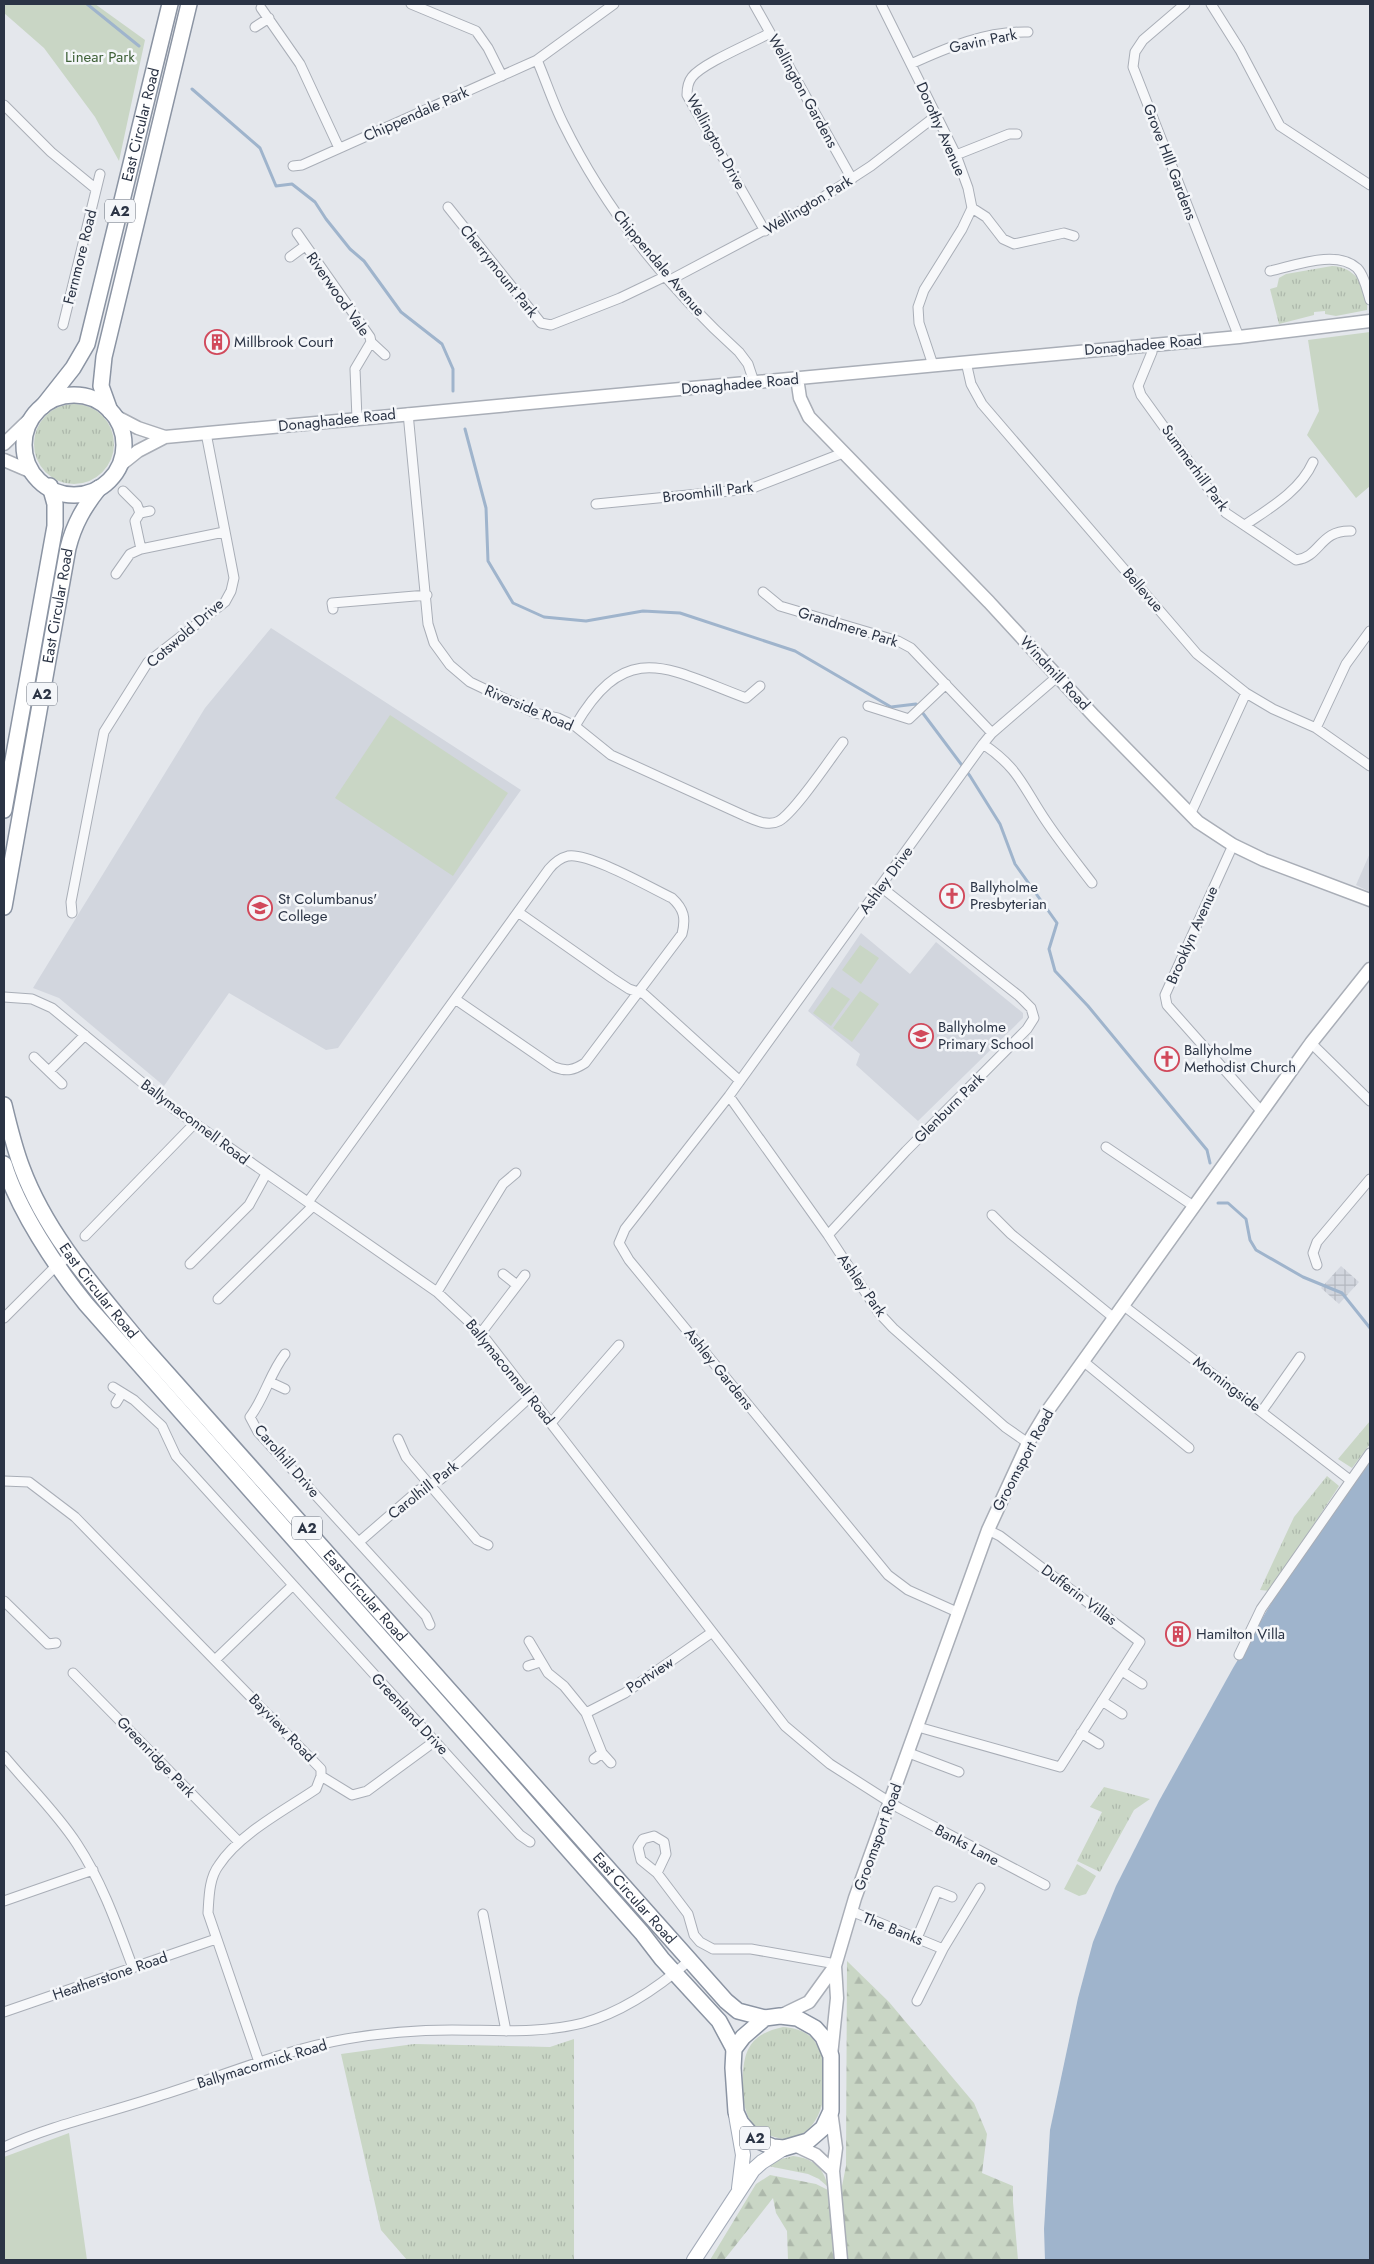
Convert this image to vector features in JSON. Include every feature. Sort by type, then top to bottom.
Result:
[{"type":"highway","name":"East Circular Road","points":[[38,411],[73,368],[87,344],[170,4]]},
{"type":"highway","name":"East Circular Road","points":[[112,413],[101,386],[104,357],[189,4]]},
{"type":"highway","points":[[38,411],[56,399],[70,395],[84,396],[98,402],[112,413]]},
{"type":"highway","name":"A2","points":[[32,472],[26,459],[24,444],[26,430],[38,411]]},
{"type":"highway","name":"A2","points":[[99,488],[110,479],[123,455],[124,441],[112,413]]},
{"type":"highway","points":[[32,472],[39,481],[60,493],[74,495],[99,488]]},
{"type":"highway","name":"East Circular Road","points":[[4,810],[55,526],[55,504],[50,486]]},
{"type":"highway","name":"East Circular Road","points":[[4,907],[68,548],[72,531],[82,509],[99,488]]},
{"type":"highway","name":"East Circular Road","points":[[4,1106],[22,1169],[42,1211],[70,1256],[141,1344],[726,2001],[738,2011],[772,2017]]},
{"type":"highway","name":"East Circular Road","points":[[4,1164],[29,1217],[57,1265],[86,1304],[642,1933],[718,2021],[734,2049]]},
{"type":"highway","points":[[734,2049],[743,2037],[772,2017]]},
{"type":"highway","name":"A2","points":[[734,2049],[733,2068],[736,2112],[745,2128],[756,2140],[773,2147],[791,2147],[817,2135],[823,2128],[831,2111],[831,2056],[824,2037],[815,2028],[797,2018],[772,2017]]},
{"type":"main road","name":"Donaghadee Road","points":[[118,467],[138,451],[165,437],[1239,337],[1370,321]]},
{"type":"main road","name":"Windmill Road","points":[[797,378],[800,398],[809,417],[989,602],[1190,815],[1212,834],[1264,860],[1370,900]]},
{"type":"main road","points":[[4,444],[38,411]]},
{"type":"main road","points":[[112,413],[138,428],[165,437]]},
{"type":"main road","points":[[4,460],[32,472]]},
{"type":"main road","name":"Groomsport Road","points":[[836,1965],[851,1911],[909,1753],[957,1612],[988,1530],[1028,1443],[1046,1413],[1262,1112],[1370,969]]},
{"type":"main road","points":[[772,2017],[808,2002],[836,1965]]},
{"type":"main road","points":[[831,2056],[837,1998],[836,1965]]},
{"type":"main road","points":[[831,2111],[836,2148],[834,2171],[841,2260]]},
{"type":"main road","name":"A2","points":[[736,2112],[743,2155],[739,2189]]},
{"type":"main road","points":[[791,2147],[816,2155],[834,2171]]},
{"type":"main road","name":"A2","points":[[694,2260],[739,2189],[762,2162],[791,2147]]},
{"type":"street","points":[[411,4],[476,31],[488,48],[502,76]]},
{"type":"street","points":[[537,60],[614,4]]},
{"type":"street","name":"Wellington Gardens","points":[[754,4],[852,179]]},
{"type":"street","name":"Dorothy Avenue","points":[[881,4],[956,155],[968,188],[972,208]]},
{"type":"street","name":"Grove HIll Gardens","points":[[1185,4],[1143,40],[1135,52],[1133,67],[1239,337]]},
{"type":"street","points":[[1211,4],[1240,50],[1280,126],[1370,185]]},
{"type":"street","points":[[262,8],[300,64],[339,148]]},
{"type":"street","points":[[255,27],[268,18]]},
{"type":"street","name":"Gavin Park","points":[[911,64],[965,41],[1015,32],[1028,32]]},
{"type":"street","name":"Wellington Drive","points":[[765,231],[687,95],[687,88],[692,77],[703,69],[770,33]]},
{"type":"street","name":"Chippendale Park","points":[[293,166],[339,148],[537,60]]},
{"type":"street","name":"Chippendale Avenue","points":[[537,60],[562,122],[612,208],[668,278],[739,352],[748,364],[754,382]]},
{"type":"street","name":"Fernmore Road","points":[[4,105],[51,152],[96,189]]},
{"type":"street","name":"Wellington Park","points":[[668,278],[765,231],[852,179],[937,115]]},
{"type":"street","points":[[956,155],[1009,134],[1017,134]]},
{"type":"street","name":"Fernmore Road","points":[[63,325],[100,174]]},
{"type":"street","name":"Cherrymount Park","points":[[448,207],[541,323],[551,325],[560,322],[668,278]]},
{"type":"street","points":[[933,366],[919,323],[918,307],[924,290],[962,229],[972,208],[986,217],[1003,239],[1014,244],[1064,233],[1074,236]]},
{"type":"street","name":"Riverwood Vale","points":[[297,233],[371,342],[385,355]]},
{"type":"street","name":"Riverwood Vale","points":[[290,257],[306,246]]},
{"type":"street","points":[[1270,271],[1327,259],[1344,260],[1357,269],[1370,300]]},
{"type":"street","name":"Riverwood Vale","points":[[357,419],[355,369],[371,342]]},
{"type":"street","name":"Summerhill Park","points":[[1152,344],[1152,352],[1138,386],[1141,395],[1226,513],[1296,560],[1305,559],[1328,537],[1339,531],[1351,531]]},
{"type":"street","name":"Bellevue","points":[[966,362],[971,384],[982,404],[1197,654],[1246,693],[1272,709],[1316,728],[1370,766]]},
{"type":"street","name":"Riverside Road","points":[[408,413],[428,624],[434,644],[450,665],[470,682],[535,714],[558,718],[575,726],[611,755],[745,816],[768,823],[779,821],[799,800],[844,742]]},
{"type":"street","name":"Cotswold Drive","points":[[72,913],[72,902],[104,732],[148,662],[213,612],[224,602],[231,591],[234,578],[206,433]]},
{"type":"street","name":"Broomhill Park","points":[[596,504],[750,489],[843,454]]},
{"type":"street","points":[[1245,525],[1288,494],[1308,471],[1312,462]]},
{"type":"street","points":[[123,491],[138,505],[140,513],[135,521],[140,549]]},
{"type":"street","points":[[140,513],[150,511]]},
{"type":"street","points":[[116,574],[130,554],[140,549],[224,532]]},
{"type":"street","name":"Grandmere Park","points":[[763,592],[780,606],[898,641],[911,648],[992,733]]},
{"type":"street","points":[[333,609],[332,603],[426,595]]},
{"type":"street","points":[[1316,728],[1346,664],[1370,631]]},
{"type":"street","points":[[575,726],[588,703],[605,685],[622,673],[634,668],[649,666],[670,670],[746,698],[760,686]]},
{"type":"street","name":"Ashley Drive","points":[[729,1096],[983,744],[992,733],[1058,676]]},
{"type":"street","points":[[868,706],[909,719],[946,684]]},
{"type":"street","points":[[1190,815],[1246,693]]},
{"type":"street","points":[[983,744],[1004,758],[1021,779],[1046,821],[1092,883]]},
{"type":"street","name":"Brooklyn Avenue","points":[[1233,845],[1165,995],[1167,1005],[1262,1112]]},
{"type":"street","points":[[218,1299],[311,1204],[454,999],[552,865],[568,856],[584,857],[672,898],[682,906],[685,922],[682,934],[585,1063],[573,1070],[562,1070],[554,1067],[454,999]]},
{"type":"street","name":"Glenburn Park","points":[[828,1236],[906,1151],[1027,1029],[1034,1018],[1031,1008],[1019,996],[881,887]]},
{"type":"street","points":[[518,912],[629,989],[644,994],[740,1081]]},
{"type":"street","name":"Ballymaconnell Road","points":[[4,997],[32,999],[52,1008],[153,1092],[195,1123],[437,1292],[481,1333],[711,1633],[785,1726],[830,1764],[891,1802]]},
{"type":"street","points":[[49,1072],[85,1035]]},
{"type":"street","points":[[1312,1044],[1370,1101]]},
{"type":"street","points":[[34,1057],[62,1084]]},
{"type":"street","name":"Ashley Park","points":[[729,1096],[828,1236],[879,1313],[893,1328],[1005,1427],[1028,1443]]},
{"type":"street","name":"Ashley Gardens","points":[[729,1096],[625,1229],[619,1244],[629,1260],[888,1574],[908,1590],[957,1612]]},
{"type":"street","points":[[85,1236],[195,1123]]},
{"type":"street","points":[[1106,1146],[1195,1207]]},
{"type":"street","points":[[437,1292],[503,1184],[516,1173]]},
{"type":"street","points":[[190,1264],[249,1205],[266,1174]]},
{"type":"street","points":[[1316,1265],[1313,1254],[1317,1242],[1370,1179]]},
{"type":"street","points":[[992,1215],[1011,1234],[1114,1318]]},
{"type":"street","points":[[4,1318],[57,1265],[70,1256]]},
{"type":"street","points":[[503,1274],[517,1285]]},
{"type":"street","points":[[481,1333],[525,1275]]},
{"type":"street","name":"Morningside","points":[[1124,1306],[1350,1480]]},
{"type":"street","points":[[551,1423],[619,1345]]},
{"type":"street","name":"Carolhill Drive","points":[[285,1354],[277,1364],[261,1402],[250,1417],[258,1432],[426,1616],[430,1625]]},
{"type":"street","points":[[1262,1411],[1300,1357]]},
{"type":"street","points":[[1083,1361],[1189,1448]]},
{"type":"street","points":[[270,1382],[285,1389]]},
{"type":"street","name":"Greenland Drive","points":[[113,1387],[134,1400],[162,1426],[176,1456],[520,1835],[530,1842]]},
{"type":"street","points":[[116,1403],[122,1393]]},
{"type":"street","name":"Carolhill Park","points":[[359,1542],[419,1490],[441,1480],[530,1397]]},
{"type":"street","points":[[398,1439],[406,1458],[477,1540],[488,1545]]},
{"type":"street","points":[[1239,1655],[1261,1609],[1370,1453]]},
{"type":"street","name":"Bayview Road","points":[[4,1481],[29,1482],[67,1511],[321,1769],[322,1776],[316,1789],[239,1842],[218,1866],[209,1892],[208,1913],[259,2062]]},
{"type":"street","name":"Dufferin Villas","points":[[918,1727],[1060,1767],[1140,1642],[1000,1536],[988,1530]]},
{"type":"street","points":[[215,1660],[292,1586]]},
{"type":"street","points":[[4,1601],[48,1644],[56,1643]]},
{"type":"street","name":"Portview","points":[[586,1713],[624,1693],[711,1633]]},
{"type":"street","points":[[529,1641],[540,1662],[586,1713],[602,1753],[611,1763]]},
{"type":"street","points":[[528,1666],[540,1662]]},
{"type":"street","points":[[1122,1671],[1142,1684]]},
{"type":"street","name":"Greenridge Park","points":[[73,1672],[239,1842]]},
{"type":"street","points":[[1102,1701],[1122,1714]]},
{"type":"street","points":[[1081,1733],[1099,1744]]},
{"type":"street","points":[[322,1776],[352,1795],[367,1791],[435,1741]]},
{"type":"street","points":[[594,1759],[602,1753]]},
{"type":"street","points":[[909,1753],[958,1772]]},
{"type":"street","points":[[4,1756],[76,1842],[106,1895],[133,1968]]},
{"type":"street","name":"Banks Lane","points":[[891,1802],[978,1851],[1045,1885]]},
{"type":"street","points":[[4,1901],[93,1870]]},
{"type":"street","points":[[657,1873],[688,1914],[694,1934],[700,1942],[713,1949],[751,1949],[836,1965]]},
{"type":"street","points":[[917,2001],[939,1947],[980,1888]]},
{"type":"street","points":[[916,1938],[937,1891],[952,1897]]},
{"type":"street","name":"The Banks","points":[[851,1911],[939,1947]]},
{"type":"street","points":[[483,1914],[506,2031]]},
{"type":"street","name":"Heatherstone Road","points":[[4,2012],[216,1938]]},
{"type":"street","name":"Ballymacormick Road","points":[[4,2146],[41,2130],[141,2102],[299,2049],[393,2032],[506,2031],[561,2027],[584,2022],[619,2008],[660,1985],[690,1960]]},
{"type":"shaded area","name":"St Columbanus' College","points":[[271,628],[521,790],[338,1048],[326,1050],[229,993],[164,1086],[59,998],[33,988],[205,708]]},
{"type":"shaded area","points":[[1370,853],[1370,892],[1356,885]]},
{"type":"shaded area","name":"Ballyholme Primary School","points":[[861,933],[910,974],[936,942],[1023,1013],[1023,1018],[918,1121],[856,1065],[860,1054],[808,1011]]},
{"type":"shaded area","points":[[1341,1266],[1359,1282],[1339,1304],[1321,1288]]},
{"type":"green space","name":"Linear Park","points":[[4,4],[95,4],[145,40],[119,161],[95,117],[44,48],[4,13]]},
{"type":"green space","points":[[1332,266],[1347,270],[1359,280],[1366,294],[1367,310],[1336,316],[1325,314],[1325,311],[1314,312],[1314,315],[1279,324],[1270,289],[1277,287],[1279,278],[1286,274]]},
{"type":"green space","points":[[1370,332],[1370,486],[1356,498],[1307,435],[1319,411],[1308,340]]},
{"type":"green space","points":[[74,404],[89,407],[102,416],[111,429],[114,444],[111,459],[102,472],[89,481],[74,484],[59,481],[46,472],[37,459],[34,444],[37,429],[46,416],[59,407]]},
{"type":"green space","points":[[390,715],[508,793],[453,876],[335,798]]},
{"type":"green space","points":[[860,945],[879,958],[861,984],[842,970]]},
{"type":"green space","points":[[832,987],[850,999],[831,1026],[813,1013]]},
{"type":"green space","points":[[860,991],[879,1004],[852,1042],[833,1028]]},
{"type":"green space","points":[[1370,1421],[1370,1444],[1352,1468],[1338,1459]]},
{"type":"green space","points":[[1327,1476],[1339,1486],[1270,1591],[1260,1590],[1294,1517]]},
{"type":"green space","points":[[1104,1787],[1150,1799],[1134,1810],[1100,1872],[1077,1861],[1102,1812],[1090,1807]]},
{"type":"green space","points":[[1077,1864],[1096,1876],[1086,1894],[1079,1896],[1064,1889]]},
{"type":"green space","points":[[847,1961],[889,2002],[974,2103],[987,2134],[982,2173],[1013,2186],[1018,2260],[788,2260],[787,2231],[776,2213],[773,2198],[724,2260],[710,2260],[756,2184],[770,2175],[816,2184],[840,2196],[846,2166]]},
{"type":"green space","points":[[783,2027],[798,2030],[811,2037],[820,2051],[825,2069],[825,2088],[821,2108],[813,2124],[801,2135],[784,2139],[764,2133],[754,2126],[744,2104],[743,2092],[743,2068],[748,2049],[761,2035]]},
{"type":"green space","points":[[574,2039],[574,2260],[407,2260],[381,2230],[341,2054],[414,2044],[550,2047]]},
{"type":"green space","points":[[69,2133],[87,2260],[4,2260],[4,2157]]},
{"type":"green space","points":[[793,2156],[806,2159],[816,2165],[824,2174],[828,2187],[819,2179],[808,2174],[768,2166],[771,2162]]},
{"type":"water","points":[[1370,1461],[1370,2260],[1045,2260],[1044,2229],[1050,2130],[1078,1998],[1093,1942],[1116,1886],[1159,1801],[1233,1668],[1273,1600]]},
{"type":"waterway","points":[[87,4],[139,46]]},
{"type":"waterway","points":[[192,89],[260,148],[276,186],[292,184],[315,202],[350,249],[364,261],[401,312],[442,344],[453,369],[453,391]]},
{"type":"waterway","points":[[465,429],[486,508],[488,561],[513,603],[544,617],[586,621],[643,611],[680,613],[795,651],[891,707],[916,704],[970,776],[1000,824],[1015,864],[1057,923],[1049,949],[1055,971],[1088,1006],[1207,1150],[1210,1163]]},
{"type":"waterway","points":[[1218,1203],[1228,1203],[1246,1219],[1250,1240],[1256,1250],[1303,1277],[1342,1293],[1370,1328]]},
{"type":"place","name":"Millbrook Court","points":[[217,342]]},
{"type":"place","name":"Ballyholme Presbyterian","points":[[952,896]]},
{"type":"place","name":"St Columbanus' College","points":[[260,908]]},
{"type":"place","name":"Ballyholme Primary School","points":[[921,1036]]},
{"type":"place","name":"Ballyholme Methodist Church","points":[[1167,1059]]},
{"type":"place","name":"Hamilton Villa","points":[[1178,1634]]}]
